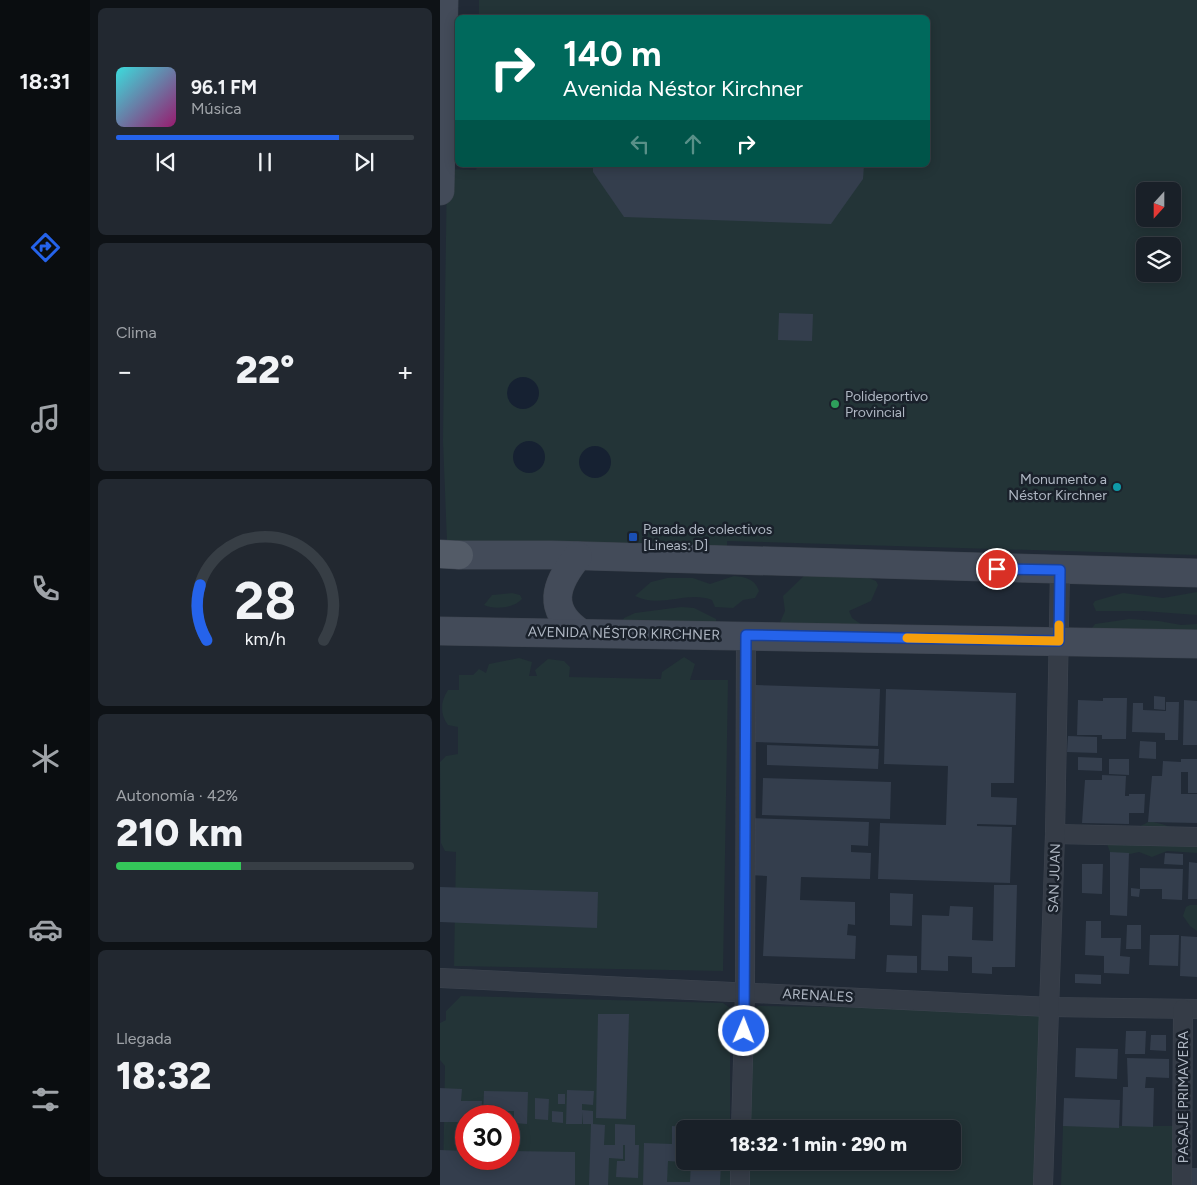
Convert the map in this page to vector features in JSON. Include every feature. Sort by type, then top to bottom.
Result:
[{"type":"main road","points":[[440,191],[444,0]]},
{"type":"main road","points":[[450,555],[578,556],[1197,573]]},
{"type":"main road","points":[[578,556],[563,575],[557,595],[559,611],[564,620],[581,633]]},
{"type":"main road","name":"AVENIDA NÉSTOR KIRCHNER","points":[[440,631],[1197,644]]},
{"type":"street","name":"SAN JUAN","points":[[1043,1185],[1055,834],[1060,570]]},
{"type":"street","points":[[741,1120],[745,992],[746,635]]},
{"type":"street","points":[[1055,834],[1197,836]]},
{"type":"street","name":"ARENALES","points":[[440,978],[1050,1007],[1190,1009]]},
{"type":"street","name":"PASAJE PRIMAVERA","points":[[1182,1185],[1190,1009]]},
{"type":"street","points":[[740,1170],[740,1185]]},
{"type":"shaded area","name":"Polideportivo Provincial","points":[[479,0],[1197,0],[1197,555],[727,541],[727,547],[447,542],[443,440],[447,169],[476,170],[477,167],[930,167],[930,15],[479,15]]},
{"type":"shaded area","points":[[856,573],[876,581],[878,585],[871,601],[849,611],[852,618],[865,627],[779,625],[785,611],[783,596],[805,575]]},
{"type":"shaded area","points":[[734,576],[750,579],[759,591],[755,598],[743,600],[733,608],[715,607],[712,600],[703,597],[654,601],[635,596],[651,582],[667,578],[693,578],[710,584]]},
{"type":"shaded area","points":[[1197,592],[1197,615],[1143,611],[1096,611],[1093,604],[1095,601],[1123,593],[1163,598]]},
{"type":"shaded area","points":[[512,593],[520,595],[522,599],[519,602],[504,607],[488,607],[484,605],[492,595]]},
{"type":"shaded area","points":[[681,607],[694,608],[716,619],[716,623],[622,622],[624,618],[635,613]]},
{"type":"shaded area","points":[[1129,619],[1181,625],[1197,624],[1197,640],[1097,634],[1092,628],[1095,624]]},
{"type":"shaded area","points":[[684,657],[695,664],[690,680],[728,680],[723,971],[454,966],[456,852],[445,851],[441,843],[440,762],[446,756],[458,754],[458,727],[448,725],[442,708],[448,690],[459,690],[459,675],[473,675],[479,669],[486,673],[489,664],[519,658],[532,662],[529,676],[537,676],[535,670],[548,659],[564,661],[570,667],[569,677],[661,679],[662,672]]},
{"type":"shaded area","points":[[1150,821],[1165,825],[1197,840],[1197,853],[1167,851],[1152,857],[1139,852],[1121,856],[1110,852],[1107,844]]},
{"type":"shaded area","points":[[1197,905],[1197,931],[1190,926],[1183,916],[1186,907]]},
{"type":"shaded area","points":[[461,996],[723,1003],[730,1008],[730,1120],[676,1120],[676,1170],[731,1170],[731,1185],[443,1185],[445,1066],[440,1060],[440,1023],[446,1020],[446,1011]]},
{"type":"shaded area","points":[[758,1006],[1037,1010],[1044,1016],[1039,1185],[746,1185],[747,1170],[961,1170],[961,1120],[749,1120],[753,1010]]},
{"type":"shaded area","points":[[1063,1126],[1178,1126],[1177,1185],[1061,1185]]},
{"type":"water","points":[[523,377],[529,378],[534,382],[538,387],[538,399],[534,404],[529,408],[523,409],[517,408],[512,404],[508,399],[507,393],[508,387],[512,382],[517,378]]},
{"type":"water","points":[[529,441],[535,442],[540,446],[544,451],[544,463],[540,468],[535,472],[529,473],[523,472],[518,468],[514,463],[513,457],[514,451],[518,446],[523,442]]},
{"type":"water","points":[[595,446],[601,447],[606,451],[610,456],[610,468],[606,473],[601,477],[595,478],[589,477],[584,473],[580,468],[579,462],[580,456],[584,451],[589,447]]},
{"type":"building","points":[[593,167],[864,167],[863,179],[831,224],[624,217],[593,172]]},
{"type":"building","points":[[779,313],[813,314],[812,341],[778,340]]},
{"type":"building","points":[[756,685],[880,689],[878,746],[754,742]]},
{"type":"building","points":[[886,689],[1016,693],[1014,783],[991,783],[991,797],[1017,798],[1016,825],[977,824],[977,826],[1012,827],[1010,883],[878,879],[880,823],[946,825],[948,766],[884,764]]},
{"type":"building","points":[[1154,696],[1165,697],[1165,710],[1154,709]]},
{"type":"building","points":[[1103,698],[1127,698],[1126,739],[1102,739],[1102,735],[1077,735],[1078,700],[1103,701]]},
{"type":"building","points":[[1184,700],[1197,701],[1197,745],[1183,745]]},
{"type":"building","points":[[1166,702],[1179,702],[1178,740],[1165,740],[1165,733],[1132,732],[1133,703],[1143,703],[1143,710],[1166,711]]},
{"type":"building","points":[[1068,736],[1097,737],[1097,753],[1067,752]]},
{"type":"building","points":[[1140,741],[1156,742],[1156,759],[1139,758]]},
{"type":"building","points":[[767,745],[879,749],[878,769],[767,765]]},
{"type":"building","points":[[1078,757],[1102,758],[1102,771],[1078,770]]},
{"type":"building","points":[[1109,759],[1129,759],[1129,775],[1109,774]]},
{"type":"building","points":[[1181,759],[1197,759],[1197,793],[1188,793],[1188,772],[1181,772],[1181,794],[1197,794],[1197,823],[1148,822],[1152,776],[1162,776],[1163,761],[1181,762]]},
{"type":"building","points":[[1102,775],[1126,776],[1125,796],[1129,796],[1129,794],[1145,794],[1144,813],[1129,813],[1129,824],[1082,823],[1085,780],[1102,780]]},
{"type":"building","points":[[763,778],[891,782],[890,819],[762,815]]},
{"type":"building","points":[[749,818],[869,822],[868,846],[851,845],[851,852],[871,853],[870,879],[801,877],[800,900],[855,902],[855,925],[848,924],[847,935],[856,936],[855,959],[763,956],[767,876],[748,875]]},
{"type":"building","points":[[1110,852],[1129,853],[1127,916],[1110,915]]},
{"type":"building","points":[[1165,853],[1183,854],[1183,865],[1164,864]]},
{"type":"building","points":[[1189,862],[1197,863],[1197,899],[1188,899]]},
{"type":"building","points":[[1082,864],[1103,864],[1102,894],[1082,893]]},
{"type":"building","points":[[1140,868],[1183,869],[1182,900],[1162,899],[1162,889],[1140,889]]},
{"type":"building","points":[[994,885],[1017,885],[1015,967],[992,967],[992,974],[972,973],[972,957],[948,956],[948,971],[921,970],[922,915],[949,916],[950,906],[973,907],[972,940],[993,941]]},
{"type":"building","points":[[440,887],[598,892],[597,928],[440,922]]},
{"type":"building","points":[[1131,888],[1140,889],[1139,897],[1131,896]]},
{"type":"building","points":[[890,893],[913,894],[912,926],[890,925]]},
{"type":"building","points":[[1086,921],[1101,921],[1101,938],[1121,938],[1120,956],[1130,957],[1129,974],[1104,973],[1104,956],[1085,955]]},
{"type":"building","points":[[1127,925],[1141,925],[1141,949],[1126,949]]},
{"type":"building","points":[[1150,935],[1179,935],[1178,966],[1149,965]]},
{"type":"building","points":[[1181,936],[1197,937],[1197,977],[1180,976]]},
{"type":"building","points":[[887,955],[917,956],[917,973],[886,972]]},
{"type":"building","points":[[1075,974],[1101,975],[1101,984],[1075,983]]},
{"type":"building","points":[[598,1014],[629,1014],[626,1119],[596,1118]]},
{"type":"building","points":[[1126,1031],[1146,1031],[1145,1054],[1125,1054]]},
{"type":"building","points":[[1151,1035],[1166,1035],[1166,1051],[1150,1050]]},
{"type":"building","points":[[1076,1048],[1118,1049],[1117,1079],[1075,1077]]},
{"type":"building","points":[[1127,1058],[1169,1059],[1169,1078],[1146,1077],[1145,1088],[1154,1088],[1153,1127],[1122,1126],[1123,1087],[1128,1087]]},
{"type":"building","points":[[440,1088],[462,1089],[461,1101],[482,1101],[482,1105],[455,1105],[455,1122],[440,1122]]},
{"type":"building","points":[[567,1090],[594,1091],[593,1105],[582,1104],[582,1110],[593,1111],[593,1124],[605,1125],[604,1145],[615,1145],[615,1124],[635,1125],[635,1145],[639,1145],[638,1178],[616,1177],[617,1161],[625,1161],[625,1145],[623,1145],[623,1159],[609,1158],[608,1185],[589,1185],[591,1124],[583,1124],[582,1112],[582,1124],[566,1124]]},
{"type":"building","points":[[484,1091],[528,1092],[527,1124],[520,1123],[520,1105],[483,1105]]},
{"type":"building","points":[[558,1094],[565,1094],[565,1104],[558,1104]]},
{"type":"building","points":[[535,1098],[549,1099],[548,1120],[535,1119]]},
{"type":"building","points":[[1064,1098],[1120,1100],[1119,1128],[1063,1126]]},
{"type":"building","points":[[552,1111],[563,1112],[563,1123],[552,1122]]},
{"type":"building","points":[[672,1126],[676,1126],[676,1162],[668,1161],[667,1182],[690,1182],[691,1170],[721,1170],[720,1185],[643,1185],[644,1143],[672,1144]]},
{"type":"building","points":[[440,1150],[455,1151],[455,1170],[520,1170],[520,1151],[575,1152],[575,1185],[440,1185]]},
{"type":"building","points":[[1192,1168],[1197,1168],[1197,1185],[1191,1185]]},
{"type":"slow traffic","points":[[907,638],[1059,641],[1059,625]]},
{"type":"place","name":"Polideportivo Provincial","points":[[835,404]]},
{"type":"place","name":"Monumento a Néstor Kirchner","points":[[1117,487]]},
{"type":"place","name":"Parada de colectivos [Lineas: D]","points":[[633,537]]},
{"type":"route","points":[[744,1031],[746,635],[1059,641],[1060,570],[997,569]]}]
